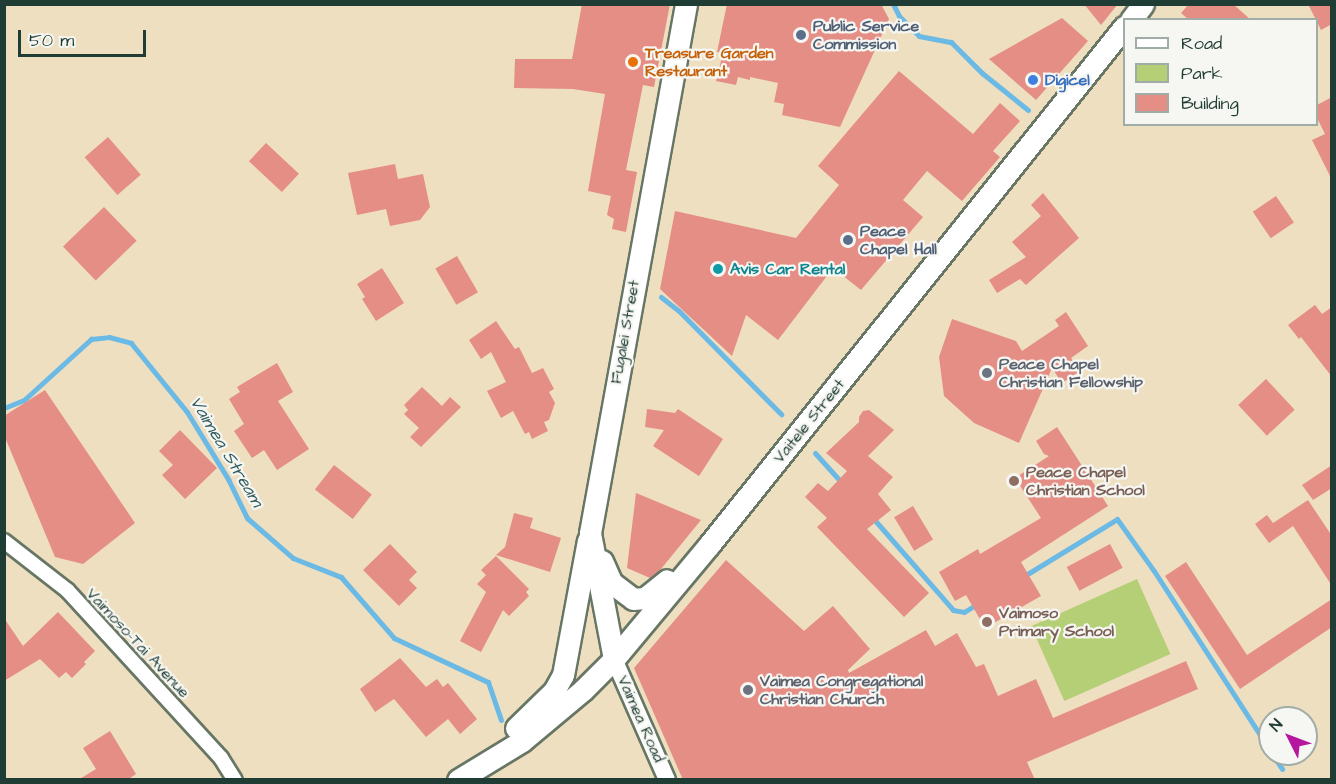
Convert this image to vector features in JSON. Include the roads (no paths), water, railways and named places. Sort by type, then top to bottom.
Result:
[{"type":"main road","name":"Fugalei Street","points":[[614,659],[590,533],[686,4]]},
{"type":"main road","points":[[1132,18],[1143,4]]},
{"type":"main road","name":"Vaitele Street","points":[[457,780],[522,741],[583,690],[614,659],[1123,29]]},
{"type":"main road","points":[[590,533],[612,583],[633,599],[645,598],[709,544]]},
{"type":"main road","points":[[457,780],[531,716],[554,691],[563,675],[590,533]]},
{"type":"street","name":"Vaimoso-Tai Avenue","points":[[4,541],[67,590],[221,758],[234,780]]},
{"type":"street","name":"Vaimea Road","points":[[614,659],[667,780]]},
{"type":"waterway","points":[[893,4],[899,16],[919,36],[951,42],[982,73],[1028,110]]},
{"type":"waterway","points":[[661,297],[680,312],[781,414]]},
{"type":"waterway","name":"Vaimea Stream","points":[[4,408],[24,400],[91,339],[109,337],[131,343],[187,412],[228,479],[247,518],[293,558],[341,577],[394,638],[488,682],[501,720]]},
{"type":"waterway","points":[[815,453],[842,483]]},
{"type":"waterway","points":[[872,517],[953,610],[964,612],[977,604]]},
{"type":"waterway","points":[[1024,576],[1117,519],[1154,571],[1258,731]]},
{"type":"place","name":"Public Service Commission","points":[[801,35]]},
{"type":"place","name":"Treasure Garden Restaurant","points":[[633,62]]},
{"type":"place","name":"Digicel","points":[[1033,80]]},
{"type":"place","name":"Peace Chapel Hall","points":[[848,240]]},
{"type":"place","name":"Avis Car Rental","points":[[718,269]]},
{"type":"place","name":"Peace Chapel Christian Fellowship","points":[[987,373]]},
{"type":"place","name":"Peace Chapel Christian School","points":[[1014,481]]},
{"type":"place","name":"Vaimoso Primary School","points":[[987,622]]},
{"type":"place","name":"Vaimea Congregational Christian Church","points":[[748,690]]}]
